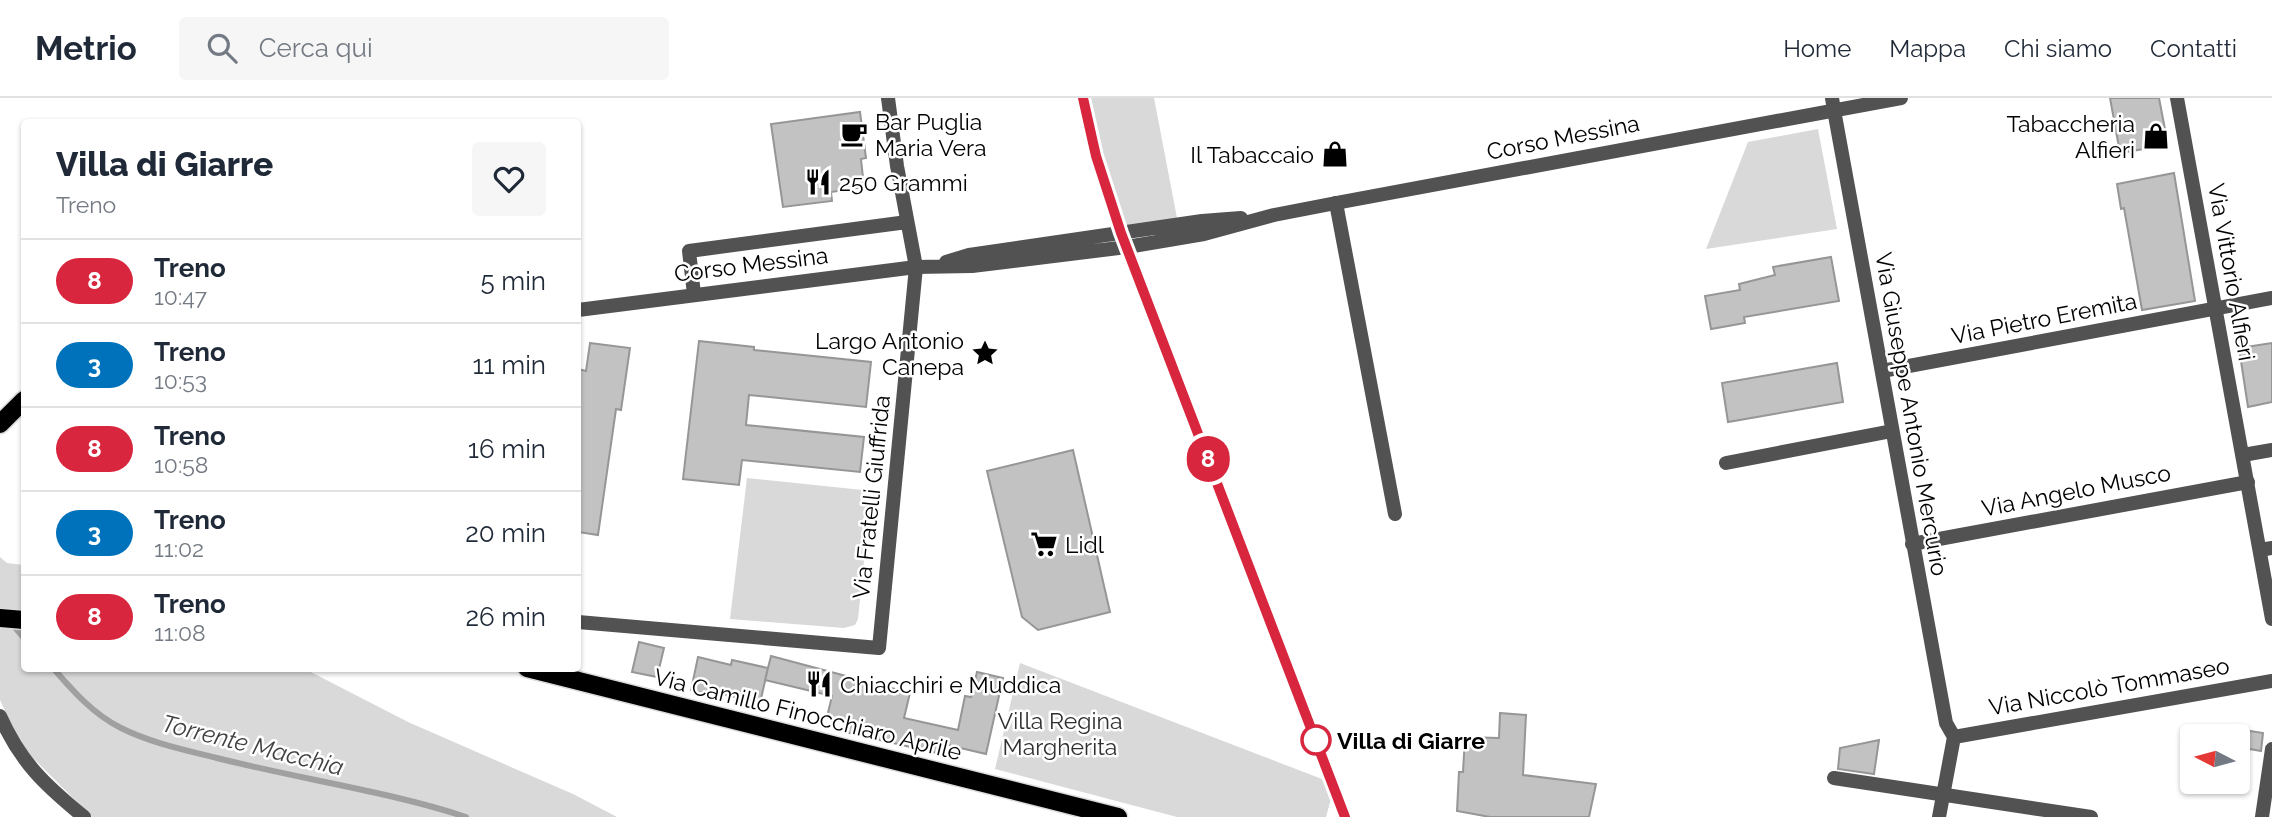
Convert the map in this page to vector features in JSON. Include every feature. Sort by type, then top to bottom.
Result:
[{"type":"main road","points":[[0,425],[21,403]]},
{"type":"main road","points":[[0,618],[21,620]]},
{"type":"main road","name":"Via Camillo Finocchiaro Aprile","points":[[543,672],[1118,817]]},
{"type":"street","name":"Via Fratelli Giuffrida","points":[[581,622],[879,648],[924,267],[907,222],[888,98]]},
{"type":"street","name":"Corso Messina","points":[[581,310],[924,267],[972,267],[1127,247],[1204,234],[1274,215],[1833,104],[1901,98]]},
{"type":"street","name":"Via Vittorio Alfieri","points":[[2177,98],[2248,482],[2266,549],[2272,619]]},
{"type":"street","name":"Via Giuseppe Antonio Mercurio","points":[[1833,104],[1946,723],[1954,737]]},
{"type":"street","points":[[1336,203],[1395,514]]},
{"type":"street","points":[[694,294],[689,251],[907,222]]},
{"type":"street","name":"Via Pietro Eremita","points":[[1882,371],[2272,298]]},
{"type":"street","points":[[1726,463],[1892,431]]},
{"type":"street","points":[[2243,455],[2272,450]]},
{"type":"street","name":"Via Angelo Musco","points":[[1912,544],[2248,482]]},
{"type":"street","name":"Via Niccolò Tommaseo","points":[[1954,737],[2272,681]]},
{"type":"street","points":[[0,716],[24,760],[53,791],[84,817]]},
{"type":"street","points":[[1939,817],[1954,737]]},
{"type":"street","points":[[2262,817],[2272,749]]},
{"type":"street","points":[[1834,778],[2091,817]]},
{"type":"green space","points":[[1086,98],[1154,98],[1177,218],[1123,227],[1097,147]]},
{"type":"green space","points":[[1818,129],[1837,229],[1706,249],[1748,142]]},
{"type":"green space","points":[[747,478],[872,491],[870,509],[865,520],[867,532],[858,619],[855,625],[844,628],[730,619]]},
{"type":"green space","points":[[0,557],[7,563],[21,565],[21,672],[311,672],[408,722],[573,794],[617,817],[92,817],[22,747],[0,700]]},
{"type":"green space","name":"Villa Regina Margherita","points":[[1020,663],[1335,784],[1326,817],[1177,817],[995,769]]},
{"type":"building","points":[[2110,98],[2159,98],[2168,145],[2120,153]]},
{"type":"building","points":[[860,112],[866,158],[861,159],[864,187],[831,192],[832,201],[783,207],[771,124]]},
{"type":"building","points":[[2174,173],[2195,301],[2142,310],[2124,208],[2121,209],[2117,184]]},
{"type":"building","points":[[1831,257],[1839,301],[1744,317],[1745,323],[1711,329],[1705,296],[1740,290],[1739,284],[1775,275],[1773,267]]},
{"type":"building","points":[[699,341],[754,347],[754,350],[871,362],[866,407],[749,395],[746,425],[864,437],[860,472],[742,460],[739,485],[683,479]]},
{"type":"building","points":[[590,343],[630,348],[621,410],[616,409],[598,535],[581,532],[581,370],[586,371]]},
{"type":"building","points":[[2272,343],[2272,402],[2248,407],[2239,348]]},
{"type":"building","points":[[1837,363],[1843,402],[1728,422],[1722,383]]},
{"type":"building","points":[[1073,450],[1110,612],[1038,630],[1022,617],[987,471]]},
{"type":"building","points":[[639,642],[664,648],[657,677],[632,672]]},
{"type":"building","points":[[771,656],[910,693],[904,718],[958,730],[965,696],[971,697],[977,672],[1003,678],[986,754],[939,743],[937,753],[845,732],[848,722],[827,717],[832,696],[765,680]]},
{"type":"building","points":[[698,657],[731,665],[732,660],[768,668],[760,703],[715,692],[714,696],[691,690]]},
{"type":"building","points":[[1500,713],[1526,715],[1523,775],[1596,784],[1589,817],[1490,817],[1457,811],[1459,772],[1463,772],[1465,737],[1499,738]]},
{"type":"building","points":[[2250,731],[2263,733],[2261,751],[2250,749]]},
{"type":"building","points":[[1879,740],[1874,774],[1838,769],[1840,748]]},
{"type":"waterway","name":"Torrente Macchia","points":[[12,624],[21,634]]},
{"type":"waterway","name":"Torrente Macchia","points":[[57,672],[101,716],[144,738],[180,749],[405,800],[466,817]]},
{"type":"railway","points":[[1083,98],[1095,156],[1121,233],[1333,784]]},
{"type":"train","name":"8","points":[[1083,98],[1096,156],[1121,233],[1345,817]]},
{"type":"place","name":"Bar Puglia Maria Vera","points":[[854,134]]},
{"type":"place","name":"Tabaccheria Alfieri","points":[[2156,136]]},
{"type":"place","name":"Il Tabaccaio","points":[[1335,154]]},
{"type":"place","name":"250 Grammi","points":[[818,182]]},
{"type":"place","name":"Largo Antonio Canepa","points":[[985,353]]},
{"type":"place","name":"Lidl","points":[[1044,544]]},
{"type":"place","name":"Chiacchiri e Muddica","points":[[819,684]]},
{"type":"place","name":"Villa di Giarre","points":[[1316,740]]}]
